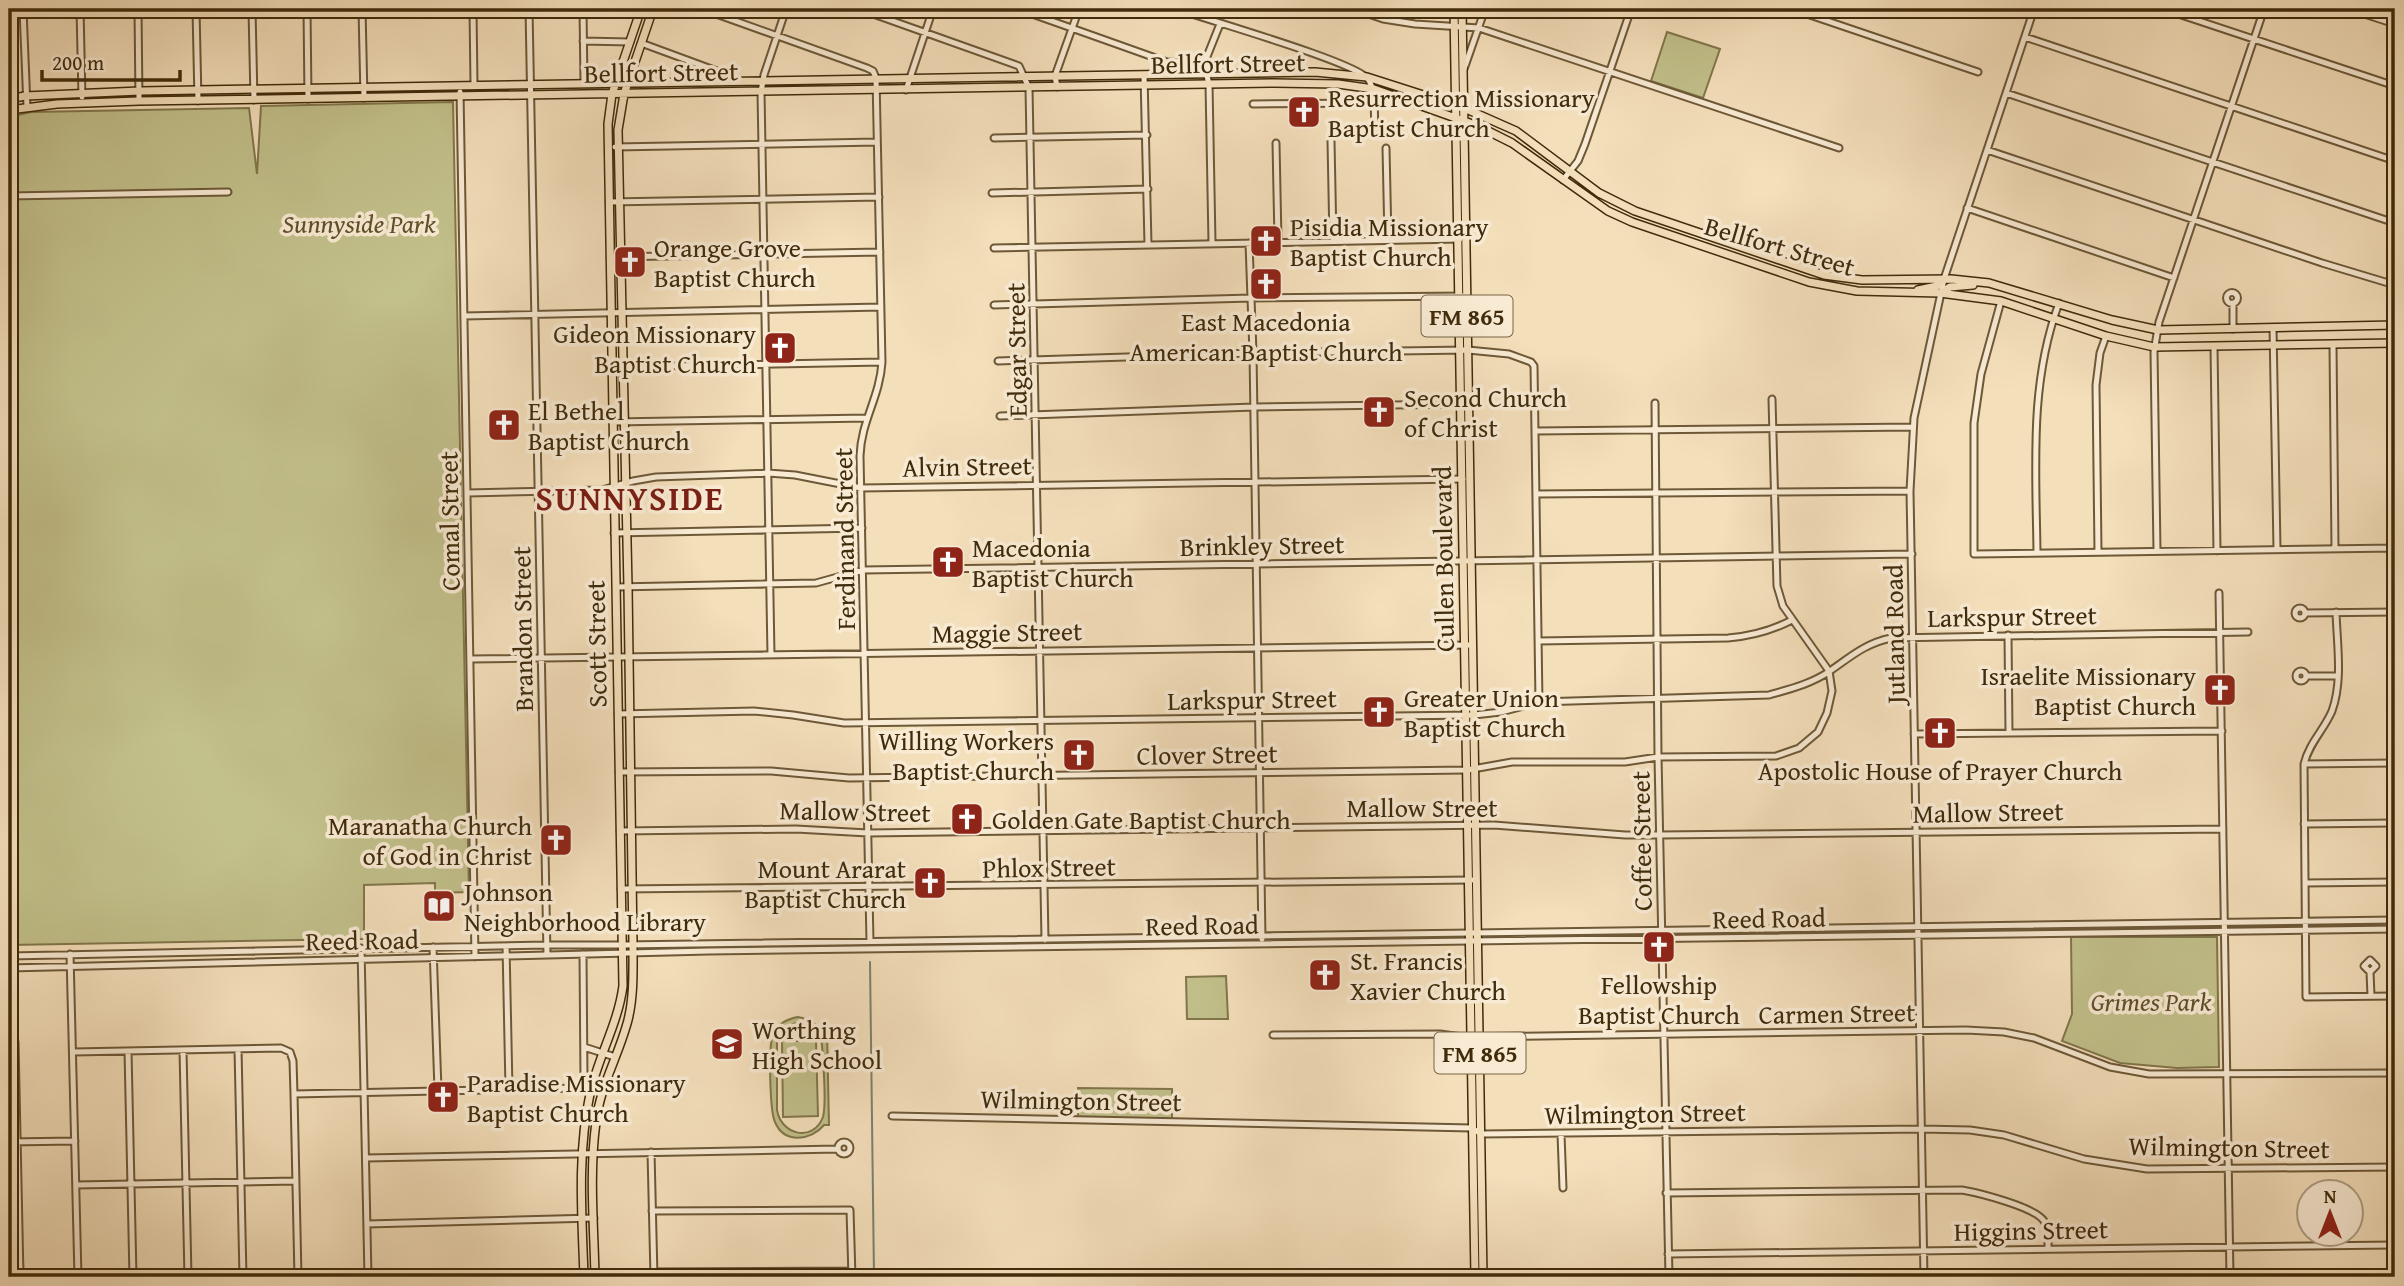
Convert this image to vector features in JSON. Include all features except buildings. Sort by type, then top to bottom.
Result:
[{"type":"main road","name":"Scott Street","points":[[584,1277],[581,1153],[584,1122],[591,1090],[620,1007],[623,949],[607,147],[612,94],[641,9]]},
{"type":"main road","name":"Scott Street","points":[[596,1277],[596,1122],[602,1092],[631,1004],[633,949],[619,117],[624,94],[653,9]]},
{"type":"main road","name":"Cullen Boulevard","points":[[1454,9],[1463,71],[1464,108],[1460,120]]},
{"type":"main road","name":"Cullen Boulevard","points":[[1462,9],[1458,26],[1456,104],[1460,120],[1463,239],[1475,1037],[1481,1134],[1479,1260],[1483,1277]]},
{"type":"main road","points":[[1274,73],[1274,83]]},
{"type":"main road","name":"Bellfort Street","points":[[9,99],[140,90],[1024,76],[1339,74],[1367,77],[1456,104],[1497,121],[1537,146],[1599,193],[1635,211],[1824,275],[1881,281],[1944,279],[1989,283],[2112,320],[2158,330],[2395,327]]},
{"type":"main road","points":[[971,78],[971,89]]},
{"type":"main road","points":[[819,80],[819,91]]},
{"type":"main road","points":[[706,82],[706,93]]},
{"type":"main road","name":"Bellfort Street","points":[[9,110],[139,101],[1338,84],[1374,89],[1497,135],[1530,154],[1590,201],[1632,222],[1821,285],[1882,292],[1940,293],[2001,301],[2106,336],[2154,347],[2394,343]]},
{"type":"main road","points":[[1530,154],[1537,146]]},
{"type":"main road","points":[[1632,222],[1635,211]]},
{"type":"main road","points":[[1695,244],[1698,233]]},
{"type":"main road","points":[[1757,265],[1761,254]]},
{"type":"main road","points":[[1821,285],[1824,275]]},
{"type":"main road","points":[[1907,292],[1937,286],[1944,279]]},
{"type":"main road","points":[[1881,281],[1882,292]]},
{"type":"main road","points":[[1940,293],[1953,286],[1989,283]]},
{"type":"main road","name":"Cullen Boulevard","points":[[1475,1037],[1472,1128],[1478,1201]]},
{"type":"main road","name":"Cullen Boulevard","points":[[1475,1277],[1479,1260]]},
{"type":"street","points":[[23,9],[27,107]]},
{"type":"street","points":[[80,9],[82,103]]},
{"type":"street","points":[[138,9],[139,101]]},
{"type":"street","points":[[196,9],[198,101]]},
{"type":"street","points":[[252,9],[254,100]]},
{"type":"street","points":[[307,9],[308,99]]},
{"type":"street","points":[[362,9],[364,98]]},
{"type":"street","points":[[473,9],[474,85]]},
{"type":"street","name":"Brandon Street","points":[[529,9],[547,955]]},
{"type":"street","points":[[583,9],[584,83]]},
{"type":"street","points":[[702,9],[867,68],[873,71],[876,78]]},
{"type":"street","points":[[771,655],[761,92],[762,81],[786,9]]},
{"type":"street","points":[[859,9],[1019,66],[1030,88]]},
{"type":"street","points":[[906,90],[933,9]]},
{"type":"street","points":[[1018,9],[1167,62],[1205,64]]},
{"type":"street","points":[[1057,87],[1055,76],[1079,9]]},
{"type":"street","points":[[1177,9],[1336,61],[1367,77],[1374,89],[1372,103],[1376,132]]},
{"type":"street","points":[[1354,9],[1383,19],[1415,24],[1479,28],[1839,148]]},
{"type":"street","points":[[1463,71],[1485,9]]},
{"type":"street","points":[[1607,9],[1628,16]]},
{"type":"street","points":[[1563,180],[1571,171],[1585,144],[1631,9]]},
{"type":"street","points":[[1792,9],[1978,72]]},
{"type":"street","name":"Jutland Road","points":[[1924,1277],[1910,491],[1913,427],[1944,279],[2034,9]]},
{"type":"street","points":[[2163,9],[2395,86]]},
{"type":"street","points":[[2157,551],[2154,347],[2211,162],[2264,9]]},
{"type":"street","points":[[2349,9],[2395,24]]},
{"type":"street","points":[[1212,243],[1209,84],[1205,64],[1220,24]]},
{"type":"street","points":[[2025,37],[2395,161]]},
{"type":"street","points":[[583,41],[630,41]]},
{"type":"street","points":[[641,43],[717,71],[723,75],[725,81]]},
{"type":"street","points":[[1336,61],[1338,84]]},
{"type":"street","points":[[1144,75],[1148,245]]},
{"type":"street","name":"Ferdinand Street","points":[[870,949],[861,446],[867,418],[880,385],[882,362],[876,78]]},
{"type":"street","name":"Comal Street","points":[[460,85],[475,957]]},
{"type":"street","name":"Edgar Street","points":[[1030,88],[1045,947]]},
{"type":"street","points":[[2006,93],[2395,223]]},
{"type":"street","points":[[1253,104],[1372,103]]},
{"type":"street","points":[[994,138],[1147,135]]},
{"type":"street","points":[[1331,141],[1333,241]]},
{"type":"street","points":[[607,147],[877,142]]},
{"type":"street","points":[[1276,143],[1278,242]]},
{"type":"street","points":[[1386,148],[1388,240]]},
{"type":"street","points":[[1987,149],[2395,285]]},
{"type":"street","points":[[992,193],[1148,189]]},
{"type":"street","points":[[9,196],[228,192]]},
{"type":"street","points":[[608,202],[878,197]]},
{"type":"street","points":[[1967,208],[2174,278]]},
{"type":"street","points":[[994,248],[1463,239]]},
{"type":"street","points":[[1249,243],[1263,944]]},
{"type":"street","points":[[610,257],[880,253]]},
{"type":"street","points":[[994,305],[1463,296]]},
{"type":"street","points":[[2001,301],[1988,341],[1975,410],[1974,554],[2395,548]]},
{"type":"street","points":[[2038,553],[2037,408],[2041,367],[2059,303]]},
{"type":"street","points":[[2233,303],[2233,329]]},
{"type":"street","points":[[464,316],[881,307]]},
{"type":"street","points":[[2395,327],[2395,561]]},
{"type":"street","points":[[2273,328],[2277,549]]},
{"type":"street","points":[[2098,552],[2096,385],[2100,353],[2106,336]]},
{"type":"street","points":[[2333,345],[2335,549]]},
{"type":"street","points":[[2214,348],[2217,551]]},
{"type":"street","points":[[999,361],[1464,350],[1509,354],[1531,362],[1534,366],[1539,702]]},
{"type":"street","points":[[611,367],[882,362]]},
{"type":"street","points":[[1772,399],[1777,586],[1783,606],[1829,671]]},
{"type":"street","points":[[1000,416],[1254,407],[1465,404]]},
{"type":"street","name":"Coffee Street","points":[[1655,404],[1658,757],[1669,1277]]},
{"type":"street","points":[[613,422],[867,418]]},
{"type":"street","points":[[1535,431],[1913,427]]},
{"type":"street","name":"Alvin Street","points":[[467,493],[602,490],[670,476],[768,473],[795,475],[861,488],[1466,479]]},
{"type":"street","points":[[1536,494],[1910,491]]},
{"type":"street","points":[[614,533],[862,528]]},
{"type":"street","name":"Brinkley Street","points":[[616,587],[816,583],[863,569],[1912,554]]},
{"type":"street","points":[[2219,593],[2230,1277]]},
{"type":"street","points":[[2336,612],[2337,694],[2331,712],[2311,742],[2304,764],[2306,997],[2395,996]]},
{"type":"street","points":[[2305,613],[2395,612]]},
{"type":"street","points":[[1538,641],[1754,636],[1792,620]]},
{"type":"street","name":"Larkspur Street","points":[[618,714],[754,711],[844,723],[1470,715],[1501,712],[1539,702],[1769,695],[1800,687],[1829,671],[1864,646],[1891,638],[2248,632]]},
{"type":"street","points":[[2008,635],[2009,733]]},
{"type":"street","name":"Maggie Street","points":[[471,659],[1469,645]]},
{"type":"street","name":"Clover Street","points":[[619,772],[771,771],[867,778],[1471,770],[1511,762],[1625,762],[1658,757],[1776,756],[1799,748],[1818,732],[1827,713],[1832,691],[1829,671]]},
{"type":"street","points":[[2306,676],[2338,676]]},
{"type":"street","points":[[1914,734],[2221,731]]},
{"type":"street","points":[[2304,764],[2395,763]]},
{"type":"street","points":[[2304,824],[2395,823]]},
{"type":"street","name":"Mallow Street","points":[[620,831],[796,829],[868,833],[1472,825],[1661,835],[2223,829]]},
{"type":"street","name":"Phlox Street","points":[[621,889],[1473,880]]},
{"type":"street","points":[[2305,883],[2395,882]]},
{"type":"street","name":"Reed Road","points":[[633,949],[702,944],[870,942],[985,948],[1395,942],[1552,932],[2395,920]]},
{"type":"street","points":[[2059,925],[2059,934]]},
{"type":"street","points":[[2148,925],[2148,932]]},
{"type":"street","points":[[1996,926],[1997,934]]},
{"type":"street","points":[[1842,928],[1842,937]]},
{"type":"street","points":[[1759,929],[1759,938]]},
{"type":"street","name":"Reed Road","points":[[9,956],[547,945],[701,951],[870,949],[984,940],[1201,936],[1395,934],[1552,940],[2395,929]]},
{"type":"street","points":[[1552,932],[1552,940]]},
{"type":"street","points":[[1395,934],[1395,942]]},
{"type":"street","points":[[1328,935],[1329,943]]},
{"type":"street","points":[[1201,936],[1201,945]]},
{"type":"street","points":[[1150,937],[1150,946]]},
{"type":"street","points":[[1098,938],[1098,946]]},
{"type":"street","points":[[984,940],[985,948]]},
{"type":"street","points":[[701,951],[702,944]]},
{"type":"street","points":[[506,946],[509,1089]]},
{"type":"street","points":[[433,947],[438,1090]]},
{"type":"street","points":[[361,948],[368,1277]]},
{"type":"street","points":[[305,949],[305,960]]},
{"type":"street","name":"Reed Road","points":[[9,968],[506,957],[583,954],[623,949]]},
{"type":"street","points":[[249,950],[249,961]]},
{"type":"street","points":[[192,951],[193,962]]},
{"type":"street","points":[[140,953],[140,964]]},
{"type":"street","points":[[70,954],[78,1277]]},
{"type":"street","points":[[294,1094],[576,1088],[582,1085],[584,1080],[583,954]]},
{"type":"street","points":[[2370,972],[2371,996]]},
{"type":"street","points":[[9,1029],[13,1036],[12,1083],[17,1142],[20,1277]]},
{"type":"street","name":"Carmen Street","points":[[1273,1035],[1440,1034],[1475,1037],[1966,1030],[2020,1035],[2050,1043],[2110,1067],[2149,1074],[2395,1073]]},
{"type":"street","points":[[584,1047],[615,1057]]},
{"type":"street","points":[[73,1052],[281,1048],[288,1051],[292,1056],[294,1094],[298,1277]]},
{"type":"street","points":[[238,1049],[243,1277]]},
{"type":"street","points":[[183,1050],[188,1277]]},
{"type":"street","points":[[128,1051],[133,1277]]},
{"type":"street","name":"Wilmington Street","points":[[892,1115],[1472,1128]]},
{"type":"street","points":[[1472,1128],[1481,1134]]},
{"type":"street","name":"Wilmington Street","points":[[1481,1134],[1970,1130],[2004,1135],[2084,1159],[2147,1169],[2395,1167]]},
{"type":"street","points":[[1561,1134],[1563,1188]]},
{"type":"street","points":[[9,1142],[75,1141]]},
{"type":"street","points":[[366,1158],[837,1149]]},
{"type":"street","points":[[651,1152],[654,1275]]},
{"type":"street","points":[[76,1185],[296,1181]]},
{"type":"street","points":[[1666,1193],[1962,1190],[1986,1195],[2034,1213],[2044,1220],[2048,1232],[2048,1248]]},
{"type":"street","points":[[629,1277],[852,1274],[850,1210],[652,1211]]},
{"type":"street","points":[[367,1224],[594,1218]]},
{"type":"street","name":"Higgins Street","points":[[1668,1254],[2395,1245]]},
{"type":"street","points":[[9,1265],[20,1266]]},
{"type":"green space","points":[[1667,32],[1720,49],[1703,98],[1651,81]]},
{"type":"green space","name":"Sunnyside Park","points":[[453,102],[469,892],[435,893],[435,883],[364,885],[364,939],[9,945],[9,117],[31,112],[249,108],[257,174],[261,106]]},
{"type":"green space","name":"Grimes Park","points":[[2071,937],[2217,937],[2219,1067],[2177,1068],[2120,1063],[2062,1041],[2072,1014]]},
{"type":"green space","points":[[1226,976],[1228,1019],[1187,1019],[1186,977]]},
{"type":"green space","points":[[798,1017],[827,1029],[829,1125],[798,1138],[779,1129],[773,1116],[770,1052],[775,1031],[786,1021]],"holes":[[[801,1023],[814,1028],[819,1035],[825,1102],[823,1117],[818,1125],[805,1133],[798,1133],[784,1125],[777,1110],[777,1038],[784,1028]]]},
{"type":"green space","points":[[782,1041],[816,1041],[818,1116],[783,1117]]},
{"type":"green space","points":[[1078,1088],[1172,1089],[1172,1120],[1078,1118]]},
{"type":"waterway","points":[[870,962],[874,1277]]},
{"type":"place","name":"Resurrection Missionary Baptist Church","points":[[1304,112]]},
{"type":"place","name":"Pisidia Missionary Baptist Church","points":[[1266,241]]},
{"type":"place","name":"Orange Grove Baptist Church","points":[[630,262]]},
{"type":"place","name":"East Macedonia American Baptist Church","points":[[1266,284]]},
{"type":"place","name":"Gideon Missionary Baptist Church","points":[[780,348]]},
{"type":"place","name":"Second Church of Christ","points":[[1379,412]]},
{"type":"place","name":"El Bethel Baptist Church","points":[[504,425]]},
{"type":"place","name":"Macedonia Baptist Church","points":[[948,562]]},
{"type":"place","name":"Israelite Missionary Baptist Church","points":[[2220,690]]},
{"type":"place","name":"Greater Union Baptist Church","points":[[1379,712]]},
{"type":"place","name":"Apostolic House of Prayer Church","points":[[1940,733]]},
{"type":"place","name":"Willing Workers Baptist Church","points":[[1079,755]]},
{"type":"place","name":"Golden Gate Baptist Church","points":[[967,819]]},
{"type":"place","name":"Maranatha Church of God in Christ","points":[[556,840]]},
{"type":"place","name":"Mount Ararat Baptist Church","points":[[930,883]]},
{"type":"place","name":"Johnson Neighborhood Library","points":[[439,906]]},
{"type":"place","name":"Fellowship Baptist Church","points":[[1659,947]]},
{"type":"place","name":"St. Francis Xavier Church","points":[[1325,975]]},
{"type":"place","name":"Worthing High School","points":[[727,1044]]},
{"type":"place","name":"Paradise Missionary Baptist Church","points":[[443,1097]]},
{"type":"district","name":"SUNNYSIDE","points":[[630,498]]}]
